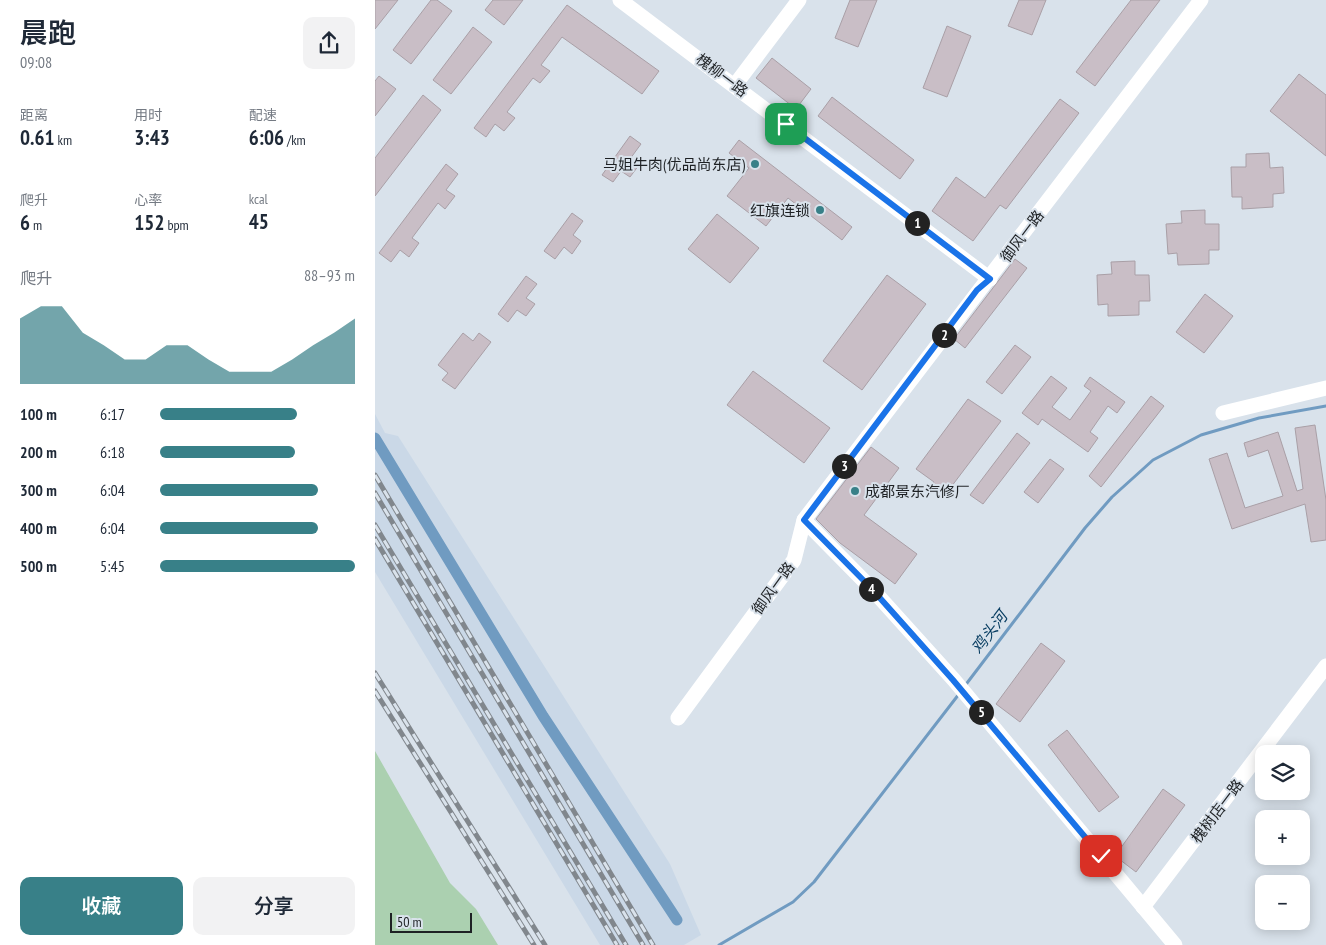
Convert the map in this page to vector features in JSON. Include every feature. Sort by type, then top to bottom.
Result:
[{"type":"street","name":"槐柳一路","points":[[620,0],[636,5],[735,85],[990,279]]},
{"type":"street","points":[[735,85],[799,0]]},
{"type":"street","name":"御风一路","points":[[678,718],[794,560],[804,520],[977,290],[990,279],[1201,0]]},
{"type":"street","points":[[1223,413],[1326,388]]},
{"type":"street","points":[[804,520],[871,588],[973,702],[1175,945]]},
{"type":"street","name":"槐树店一路","points":[[1143,907],[1326,666]]},
{"type":"shaded area","points":[[375,414],[385,433],[398,436],[670,864],[701,935],[684,945],[600,945],[375,572]]},
{"type":"green space","points":[[375,751],[450,883],[476,909],[498,945],[375,945]]},
{"type":"building","points":[[375,0],[398,0],[375,29]]},
{"type":"building","points":[[431,0],[437,0],[452,11],[411,64],[393,50]]},
{"type":"building","points":[[493,0],[523,0],[504,25],[485,10]]},
{"type":"building","points":[[850,0],[877,0],[858,47],[835,38]]},
{"type":"building","points":[[1019,0],[1046,0],[1032,35],[1008,26]]},
{"type":"building","points":[[1131,0],[1160,0],[1095,86],[1076,72]]},
{"type":"building","points":[[567,5],[659,71],[642,94],[562,37],[541,65],[550,71],[540,83],[533,78],[507,112],[515,118],[504,131],[495,124],[486,137],[474,128]]},
{"type":"building","points":[[947,26],[971,36],[947,97],[923,88]]},
{"type":"building","points":[[473,27],[492,42],[451,94],[433,80]]},
{"type":"building","points":[[772,58],[811,89],[796,109],[756,78]]},
{"type":"building","points":[[1299,74],[1326,95],[1326,156],[1270,111]]},
{"type":"building","points":[[379,76],[396,89],[375,116],[375,81]]},
{"type":"building","points":[[423,95],[441,110],[375,196],[375,158]]},
{"type":"building","points":[[832,97],[914,160],[900,179],[818,116]]},
{"type":"building","points":[[1060,99],[1079,113],[1006,209],[1000,205],[973,241],[932,211],[956,177],[985,198]]},
{"type":"building","points":[[630,136],[641,144],[630,159],[639,165],[630,177],[621,171],[613,182],[602,175]]},
{"type":"building","points":[[739,140],[852,227],[842,240],[788,198],[766,226],[727,196],[749,168],[729,153]]},
{"type":"building","points":[[1269,153],[1270,168],[1283,167],[1284,193],[1273,194],[1273,207],[1242,209],[1242,197],[1232,197],[1231,167],[1246,167],[1246,154]]},
{"type":"building","points":[[446,164],[458,174],[446,190],[455,196],[445,209],[438,203],[412,238],[419,243],[409,257],[400,250],[391,262],[379,253]]},
{"type":"building","points":[[1205,210],[1205,224],[1219,224],[1219,250],[1209,250],[1209,264],[1178,265],[1177,253],[1168,254],[1166,224],[1182,223],[1181,211]]},
{"type":"building","points":[[572,213],[583,221],[573,235],[581,241],[572,254],[564,247],[555,259],[544,251]]},
{"type":"building","points":[[717,214],[759,248],[730,283],[688,249]]},
{"type":"building","points":[[1015,259],[1027,268],[965,348],[954,339]]},
{"type":"building","points":[[1135,261],[1135,275],[1149,275],[1150,301],[1139,301],[1139,315],[1108,316],[1108,304],[1098,305],[1097,275],[1112,274],[1111,262]]},
{"type":"building","points":[[887,275],[926,304],[862,390],[823,361]]},
{"type":"building","points":[[526,276],[537,284],[526,298],[535,304],[526,316],[517,310],[508,322],[498,314]]},
{"type":"building","points":[[1205,294],[1233,316],[1204,353],[1176,332]]},
{"type":"building","points":[[463,333],[473,341],[479,333],[491,342],[455,389],[442,380],[448,373],[438,365]]},
{"type":"building","points":[[1015,345],[1031,357],[1002,394],[986,382]]},
{"type":"building","points":[[753,371],[830,428],[804,463],[727,405]]},
{"type":"building","points":[[1051,376],[1067,388],[1052,407],[1070,420],[1091,391],[1084,386],[1090,377],[1125,402],[1117,413],[1108,406],[1090,432],[1098,438],[1088,452],[1042,419],[1038,425],[1022,413]]},
{"type":"building","points":[[1151,396],[1164,406],[1101,487],[1089,476]]},
{"type":"building","points":[[968,399],[1001,421],[945,495],[932,485],[934,482],[916,469]]},
{"type":"building","points":[[1315,425],[1326,500],[1326,540],[1311,542],[1305,504],[1232,529],[1209,459],[1227,453],[1245,508],[1283,496],[1268,450],[1248,457],[1244,443],[1278,432],[1297,491],[1303,489],[1295,428]]},
{"type":"building","points":[[1017,433],[1030,443],[983,504],[970,495]]},
{"type":"building","name":"成都景东汽修厂","points":[[871,447],[899,468],[864,515],[917,554],[895,584],[840,543],[816,519]]},
{"type":"building","points":[[1050,459],[1064,469],[1038,503],[1024,492]]},
{"type":"building","points":[[1041,643],[1065,661],[1020,722],[996,704]]},
{"type":"building","points":[[1067,730],[1119,797],[1099,812],[1048,745]]},
{"type":"building","points":[[1163,789],[1185,805],[1136,872],[1115,856]]},
{"type":"waterway","name":"鸡头河","points":[[964,687],[1085,528],[1112,497],[1153,460],[1201,435],[1259,418],[1326,406]]},
{"type":"waterway","points":[[375,438],[543,716],[677,920]]},
{"type":"waterway","name":"鸡头河","points":[[719,945],[793,902],[814,882],[959,694]]},
{"type":"railway","points":[[375,475],[653,945]]},
{"type":"railway","points":[[375,493],[643,945]]},
{"type":"railway","points":[[375,525],[626,945]]},
{"type":"railway","points":[[375,539],[617,945]]},
{"type":"railway","points":[[375,673],[545,945]]},
{"type":"railway","points":[[375,691],[534,945]]},
{"type":"place","name":"马姐牛肉(优品尚东店)","points":[[755,164]]},
{"type":"place","name":"红旗连锁","points":[[820,210]]},
{"type":"place","name":"成都景东汽修厂","points":[[855,491]]},
{"type":"route","points":[[786,124],[990,279],[977,290],[804,520],[871,588],[973,702],[1101,856]]}]
